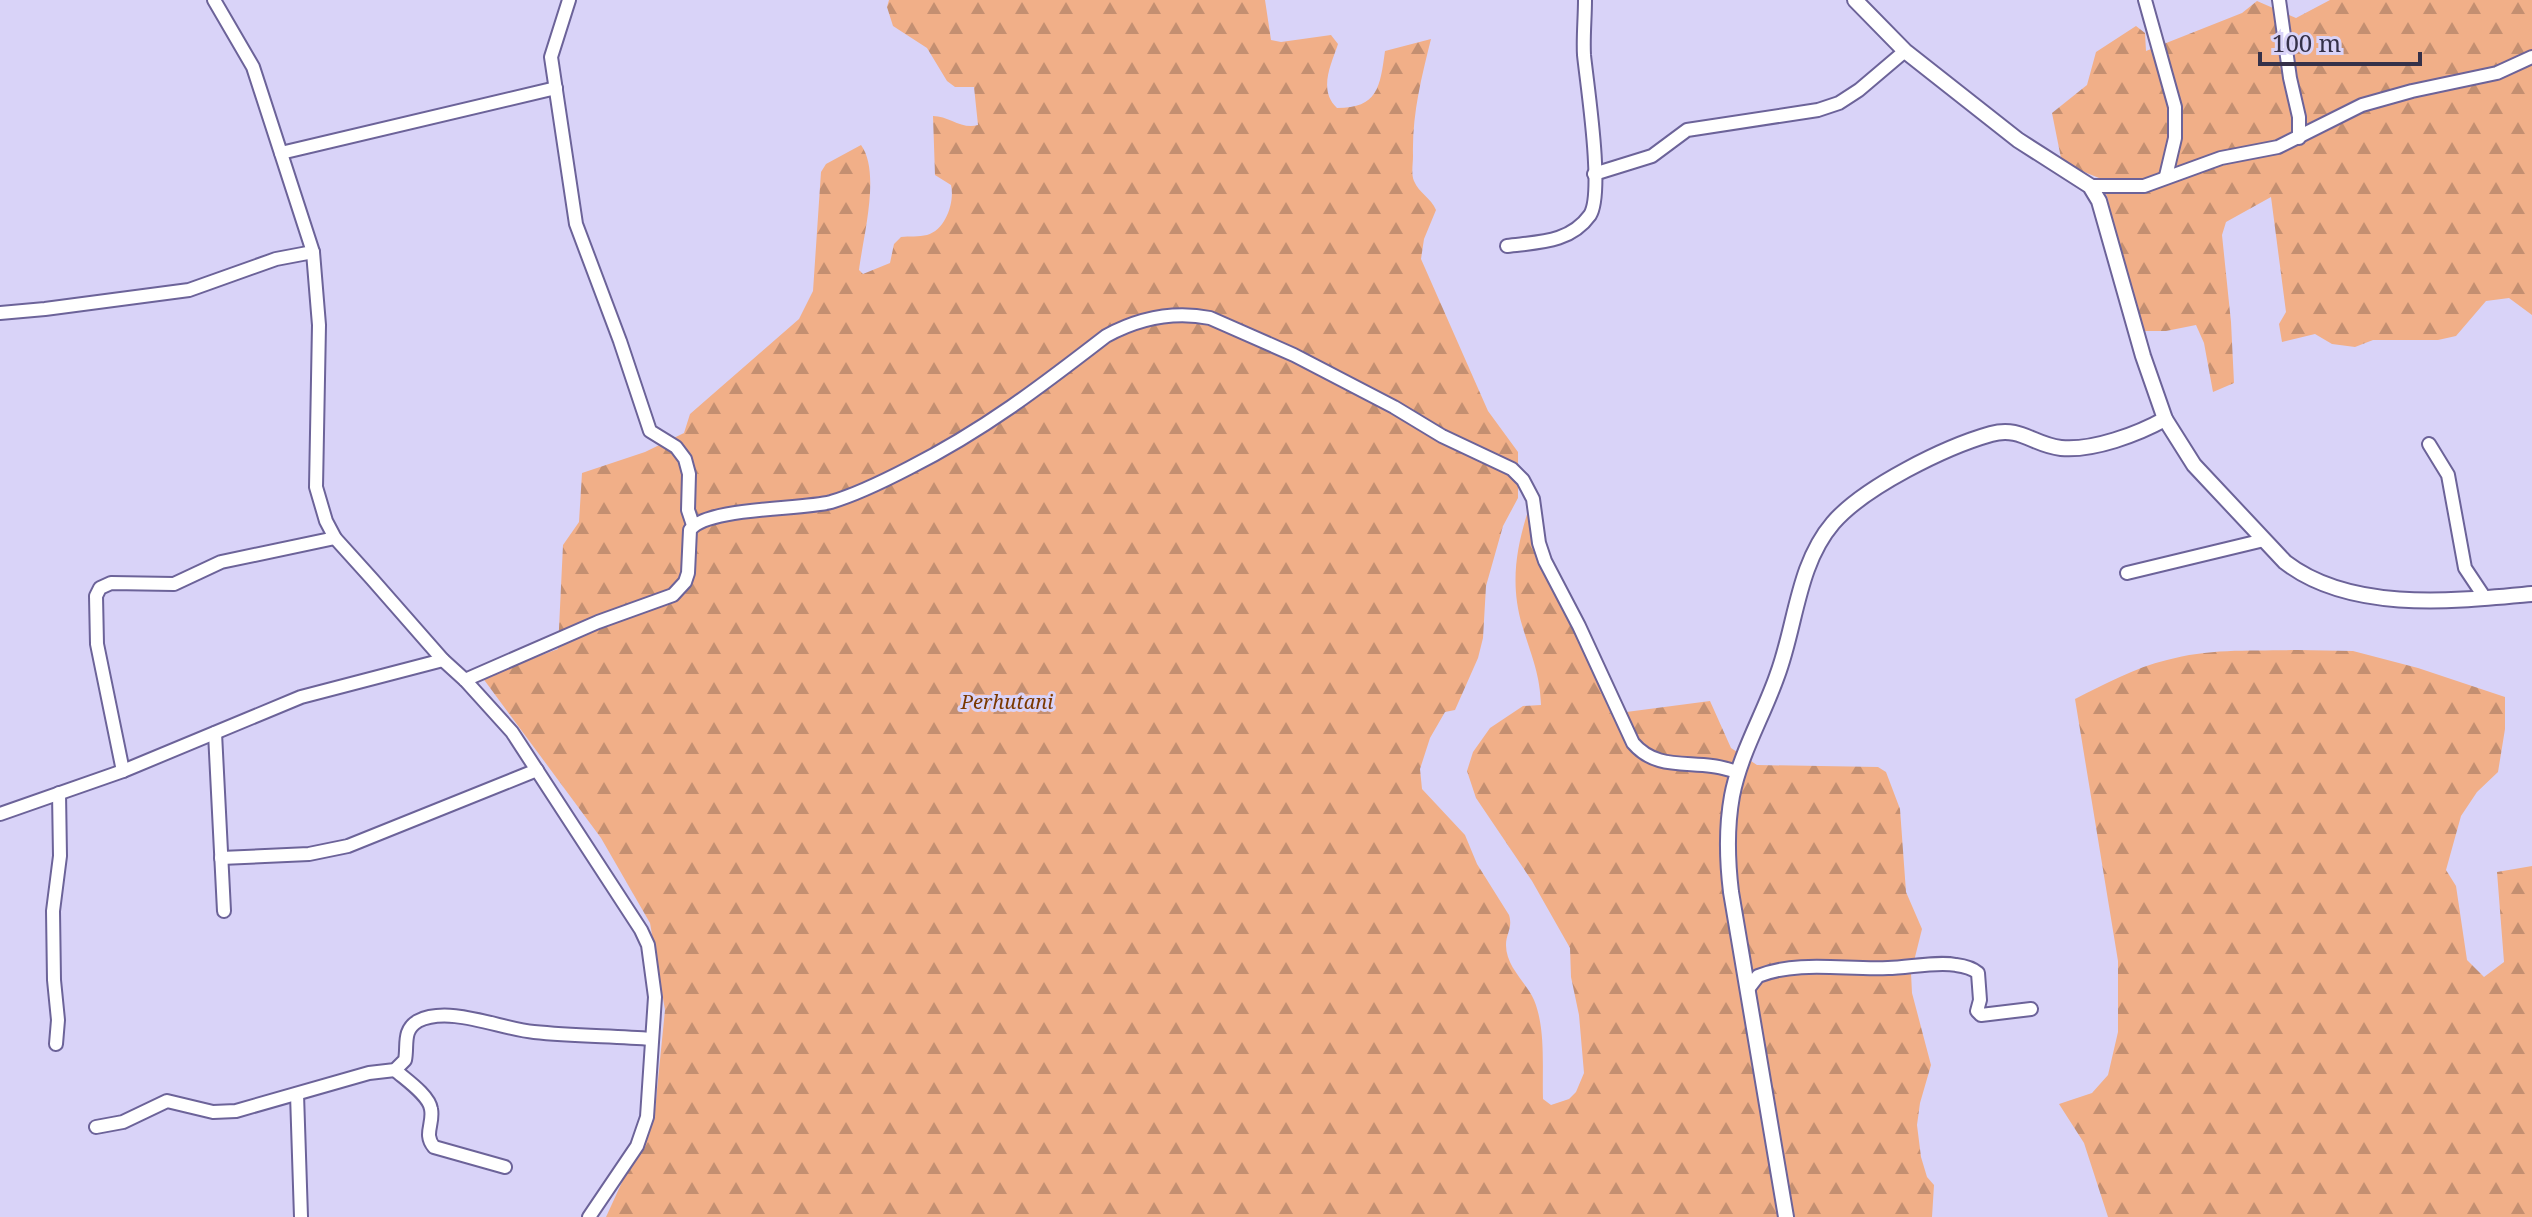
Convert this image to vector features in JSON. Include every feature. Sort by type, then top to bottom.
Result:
[{"type":"street","points":[[214,0],[253,67],[313,252],[319,325],[316,487],[319,503],[335,538],[443,660],[512,732],[648,945],[655,997],[647,1117],[629,1158],[589,1217]]},
{"type":"street","points":[[465,680],[598,622],[673,595],[685,582],[688,573],[688,538],[693,525],[688,510],[689,474],[685,459],[676,447],[650,431],[579,233],[552,50],[569,0]]},
{"type":"street","points":[[1507,246],[1555,240],[1572,232],[1592,210],[1594,174],[1584,53],[1585,0]]},
{"type":"street","points":[[2145,0],[2175,107],[2175,138],[2166,176]]},
{"type":"street","points":[[2279,0],[2299,117],[2299,138]]},
{"type":"street","points":[[1860,2],[1905,51],[2018,140],[2090,186],[2099,201],[2139,342],[2165,419],[2194,465],[2298,572],[2349,590],[2412,600],[2532,594]]},
{"type":"street","points":[[1594,174],[1652,156],[1687,130],[1818,110],[1839,103],[1905,51]]},
{"type":"street","points":[[2090,186],[2144,186],[2221,158],[2268,150],[2299,138],[2362,105],[2497,73],[2532,57]]},
{"type":"street","points":[[281,153],[556,88]]},
{"type":"street","points":[[2099,201],[2111,187]]},
{"type":"street","points":[[0,313],[189,290],[276,259],[313,252]]},
{"type":"street","points":[[693,525],[750,511],[816,506],[859,492],[960,442],[1010,410],[1122,327],[1156,317],[1180,315],[1210,318],[1294,355],[1442,436],[1512,469],[1529,489],[1541,553],[1633,743],[1653,759],[1738,772]]},
{"type":"street","points":[[1786,1217],[1731,892],[1726,839],[1738,772],[1780,668],[1809,564],[1826,532],[1847,509],[1876,488],[1915,467],[1995,433],[2020,432],[2048,445],[2073,447],[2135,434],[2165,419]]},
{"type":"street","points":[[2429,444],[2448,475],[2465,568],[2485,598]]},
{"type":"street","points":[[123,771],[97,644],[96,596],[100,588],[111,583],[174,584],[221,562],[335,538]]},
{"type":"street","points":[[2127,573],[2264,540]]},
{"type":"street","points":[[0,814],[123,771],[301,697],[443,660]]},
{"type":"street","points":[[215,733],[224,911]]},
{"type":"street","points":[[221,858],[309,854],[348,846],[537,770]]},
{"type":"street","points":[[56,1044],[58,1020],[53,911],[60,856],[59,793]]},
{"type":"street","points":[[1748,989],[1758,976],[1780,970],[1953,964],[1978,973],[1980,1000],[1977,1011],[1981,1015],[2031,1009]]},
{"type":"street","points":[[96,1127],[123,1122],[167,1101],[224,1112],[369,1073],[395,1070],[405,1060],[405,1038],[409,1031],[420,1020],[429,1018],[471,1018],[532,1032],[652,1039]]},
{"type":"street","points":[[395,1070],[429,1103],[428,1138],[434,1147],[505,1167]]},
{"type":"street","points":[[297,1094],[301,1217]]},
{"type":"green space","name":"Perhutani","points":[[889,0],[1265,0],[1271,40],[1281,42],[1331,35],[1338,44],[1327,85],[1331,101],[1337,108],[1351,107],[1369,99],[1378,85],[1385,51],[1431,39],[1418,97],[1413,141],[1414,181],[1436,210],[1424,239],[1421,259],[1488,411],[1518,452],[1518,498],[1503,526],[1486,586],[1483,638],[1478,658],[1455,710],[1445,712],[1430,738],[1420,769],[1422,789],[1465,835],[1477,864],[1509,915],[1506,941],[1509,960],[1538,1011],[1543,1049],[1543,1099],[1551,1105],[1569,1099],[1576,1092],[1584,1073],[1570,948],[1532,881],[1476,798],[1467,771],[1473,752],[1490,728],[1523,706],[1541,705],[1537,674],[1516,595],[1518,552],[1529,508],[1537,557],[1570,617],[1611,714],[1710,701],[1731,748],[1757,765],[1878,767],[1886,772],[1900,809],[1906,892],[1922,929],[1911,973],[1912,993],[1931,1065],[1917,1125],[1921,1157],[1927,1177],[1934,1185],[1932,1217],[606,1217],[655,1110],[665,1010],[650,923],[601,838],[482,677],[558,649],[563,545],[579,522],[582,473],[645,452],[684,433],[690,414],[799,319],[813,291],[821,172],[826,164],[861,145],[867,157],[870,188],[859,270],[863,274],[890,263],[894,244],[901,237],[927,235],[944,221],[952,192],[951,185],[935,175],[933,116],[966,126],[978,125],[974,87],[955,87],[947,81],[927,48],[893,26],[887,7]]},
{"type":"green space","points":[[2330,0],[2532,0],[2532,315],[2509,298],[2486,301],[2456,336],[2438,340],[2373,340],[2355,347],[2332,344],[2315,334],[2282,342],[2279,324],[2286,312],[2271,197],[2226,222],[2222,235],[2234,383],[2213,392],[2204,343],[2196,325],[2166,331],[2141,331],[2112,235],[2108,199],[2099,178],[2062,163],[2052,113],[2087,85],[2096,52],[2136,26],[2145,33],[2146,51],[2242,13],[2257,1],[2296,18]]},
{"type":"green space","points":[[2232,651],[2353,651],[2418,668],[2505,697],[2505,729],[2498,772],[2477,792],[2461,816],[2446,870],[2456,886],[2467,960],[2484,977],[2504,962],[2497,872],[2532,866],[2532,1217],[2108,1217],[2084,1143],[2059,1104],[2092,1093],[2108,1075],[2118,1032],[2118,961],[2075,699],[2131,672],[2183,656]]}]
